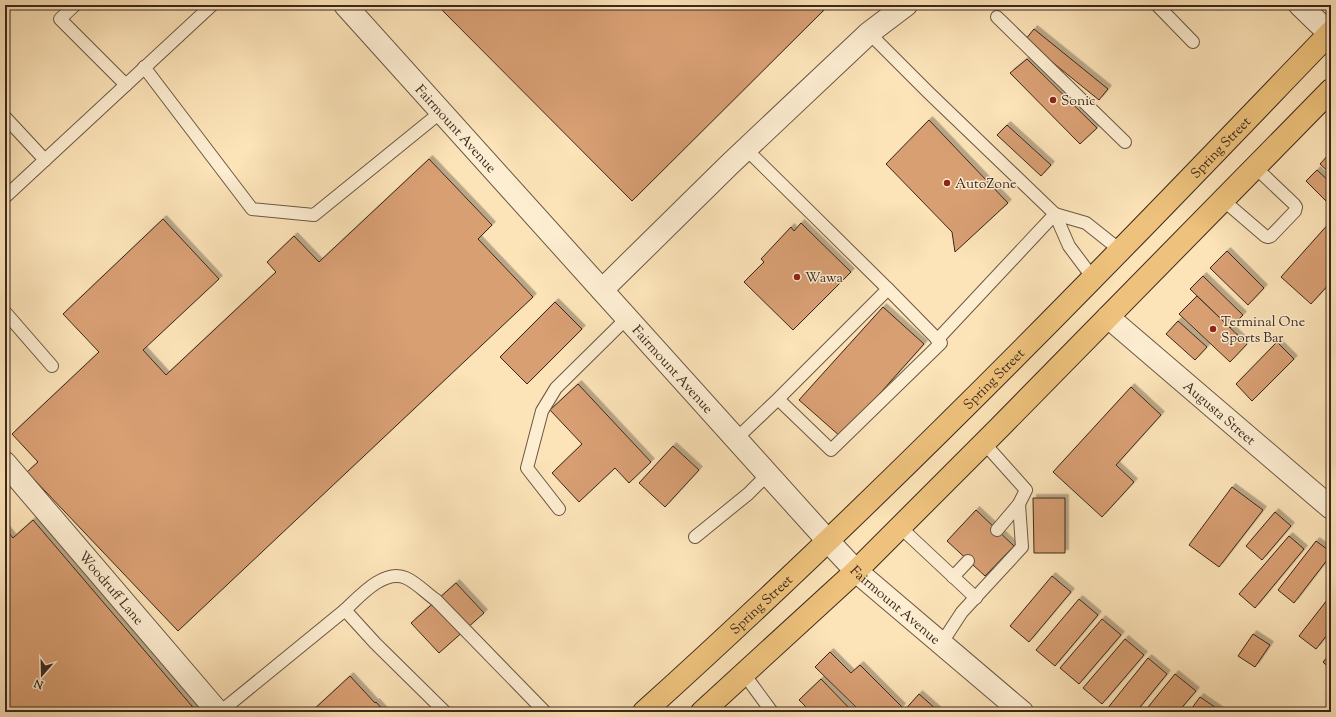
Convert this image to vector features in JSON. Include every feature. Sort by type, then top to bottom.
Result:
[{"type":"highway","name":"Spring Street","points":[[644,712],[728,636],[828,541],[1093,278],[1330,33]]},
{"type":"highway","points":[[702,712],[856,572],[1331,90]]},
{"type":"street","name":"Fairmount Avenue","points":[[345,5],[856,572],[1022,712]]},
{"type":"street","points":[[602,290],[746,149],[869,33],[906,5]]},
{"type":"street","points":[[1300,5],[1330,33]]},
{"type":"street","name":"Augusta Street","points":[[1108,317],[1331,508]]},
{"type":"street","name":"Woodruff Lane","points":[[5,463],[219,712]]},
{"type":"lane","points":[[75,5],[60,19],[126,84]]},
{"type":"lane","points":[[5,197],[212,5]]},
{"type":"lane","points":[[1157,5],[1193,42]]},
{"type":"lane","points":[[997,17],[1125,142]]},
{"type":"lane","points":[[869,33],[1055,214],[1070,246],[1093,278]]},
{"type":"lane","points":[[144,68],[252,209],[314,215],[441,112]]},
{"type":"lane","points":[[5,117],[45,160]]},
{"type":"lane","points":[[746,149],[788,192],[888,288],[941,343],[831,450],[778,399]]},
{"type":"lane","points":[[1224,200],[1265,236],[1271,236],[1295,211],[1296,208],[1294,204],[1255,168]]},
{"type":"lane","points":[[1055,214],[1086,223],[1120,250]]},
{"type":"lane","points":[[937,340],[1055,214]]},
{"type":"lane","points":[[736,439],[778,399],[888,288]]},
{"type":"lane","points":[[5,312],[52,366]]},
{"type":"lane","points":[[560,509],[528,468],[542,411],[556,388],[627,318]]},
{"type":"lane","points":[[984,443],[1026,490],[1019,504],[997,530]]},
{"type":"lane","points":[[695,537],[748,494],[768,474]]},
{"type":"lane","points":[[941,644],[962,612],[1022,547],[1019,504]]},
{"type":"lane","points":[[900,527],[976,598]]},
{"type":"lane","points":[[953,577],[968,561]]},
{"type":"lane","points":[[219,712],[345,610],[377,581],[393,576],[404,577],[436,600],[545,712]]},
{"type":"lane","points":[[345,610],[375,643],[445,712]]},
{"type":"lane","points":[[744,674],[772,712]]},
{"type":"building","points":[[437,5],[829,5],[632,201]]},
{"type":"building","points":[[1034,29],[1108,89],[1099,100],[1025,40]]},
{"type":"building","name":"Sonic","points":[[1027,59],[1097,128],[1080,144],[1010,73]]},
{"type":"building","name":"AutoZone","points":[[929,120],[1008,203],[955,252],[952,232],[886,164]]},
{"type":"building","points":[[1007,125],[1051,165],[1041,176],[997,135]]},
{"type":"building","points":[[1331,152],[1331,174],[1320,164]]},
{"type":"building","points":[[429,159],[492,225],[478,239],[533,297],[178,631],[27,472],[38,462],[12,434],[99,352],[63,314],[163,219],[219,279],[143,350],[166,375],[276,272],[267,262],[294,236],[319,262]]},
{"type":"building","points":[[1317,170],[1331,183],[1331,206],[1306,181]]},
{"type":"building","points":[[1331,221],[1331,282],[1311,304],[1281,277]]},
{"type":"building","name":"Wawa","points":[[801,223],[851,272],[793,330],[744,282],[764,262],[761,259],[791,227],[794,231]]},
{"type":"building","points":[[1227,251],[1264,288],[1248,305],[1210,268]]},
{"type":"building","points":[[1203,276],[1243,315],[1230,328],[1190,289]]},
{"type":"building","name":"Terminal One Sports Bar","points":[[1197,296],[1247,344],[1230,362],[1179,314]]},
{"type":"building","points":[[555,302],[582,329],[527,384],[500,357]]},
{"type":"building","points":[[883,307],[924,344],[841,437],[799,400]]},
{"type":"building","points":[[1178,321],[1207,347],[1195,360],[1166,334]]},
{"type":"building","points":[[1277,342],[1294,359],[1252,401],[1236,384]]},
{"type":"building","points":[[578,384],[651,462],[629,483],[615,468],[579,502],[552,473],[582,444],[550,410]]},
{"type":"building","points":[[1131,387],[1161,415],[1116,465],[1134,482],[1102,517],[1053,472]]},
{"type":"building","points":[[673,446],[699,470],[665,507],[639,483]]},
{"type":"building","points":[[1232,487],[1263,510],[1219,567],[1189,545]]},
{"type":"building","points":[[1033,498],[1065,498],[1065,553],[1034,553]]},
{"type":"building","points":[[976,510],[1014,546],[985,576],[947,541]]},
{"type":"building","points":[[1275,512],[1291,526],[1262,560],[1246,546]]},
{"type":"building","points":[[33,520],[197,712],[13,712],[5,703],[5,528],[13,538]]},
{"type":"building","points":[[1289,536],[1304,549],[1255,608],[1239,594]]},
{"type":"building","points":[[1316,541],[1331,552],[1331,555],[1294,603],[1278,590]]},
{"type":"building","points":[[1052,576],[1071,592],[1029,642],[1010,626]]},
{"type":"building","points":[[456,583],[484,613],[439,653],[411,623]]},
{"type":"building","points":[[1331,595],[1331,630],[1316,649],[1299,636]]},
{"type":"building","points":[[1079,599],[1098,615],[1055,666],[1036,650]]},
{"type":"building","points":[[1102,619],[1121,635],[1079,684],[1060,668]]},
{"type":"building","points":[[1253,634],[1270,645],[1255,667],[1238,656]]},
{"type":"building","points":[[1125,639],[1144,655],[1102,704],[1083,688]]},
{"type":"building","points":[[830,652],[851,673],[860,665],[902,707],[897,712],[861,712],[815,667]]},
{"type":"building","points":[[1331,653],[1331,670],[1323,662]]},
{"type":"building","points":[[1148,658],[1167,674],[1136,712],[1111,712],[1107,709]]},
{"type":"building","points":[[1175,674],[1196,691],[1178,712],[1144,712]]},
{"type":"building","points":[[350,676],[385,712],[311,712]]},
{"type":"building","points":[[821,679],[853,712],[811,712],[799,700]]},
{"type":"building","points":[[919,694],[938,711],[903,712]]},
{"type":"building","points":[[1200,697],[1222,712],[1189,712]]},
{"type":"place","name":"Sonic","points":[[1053,100]]},
{"type":"place","name":"AutoZone","points":[[947,183]]},
{"type":"place","name":"Wawa","points":[[797,277]]},
{"type":"place","name":"Terminal One Sports Bar","points":[[1213,329]]}]
